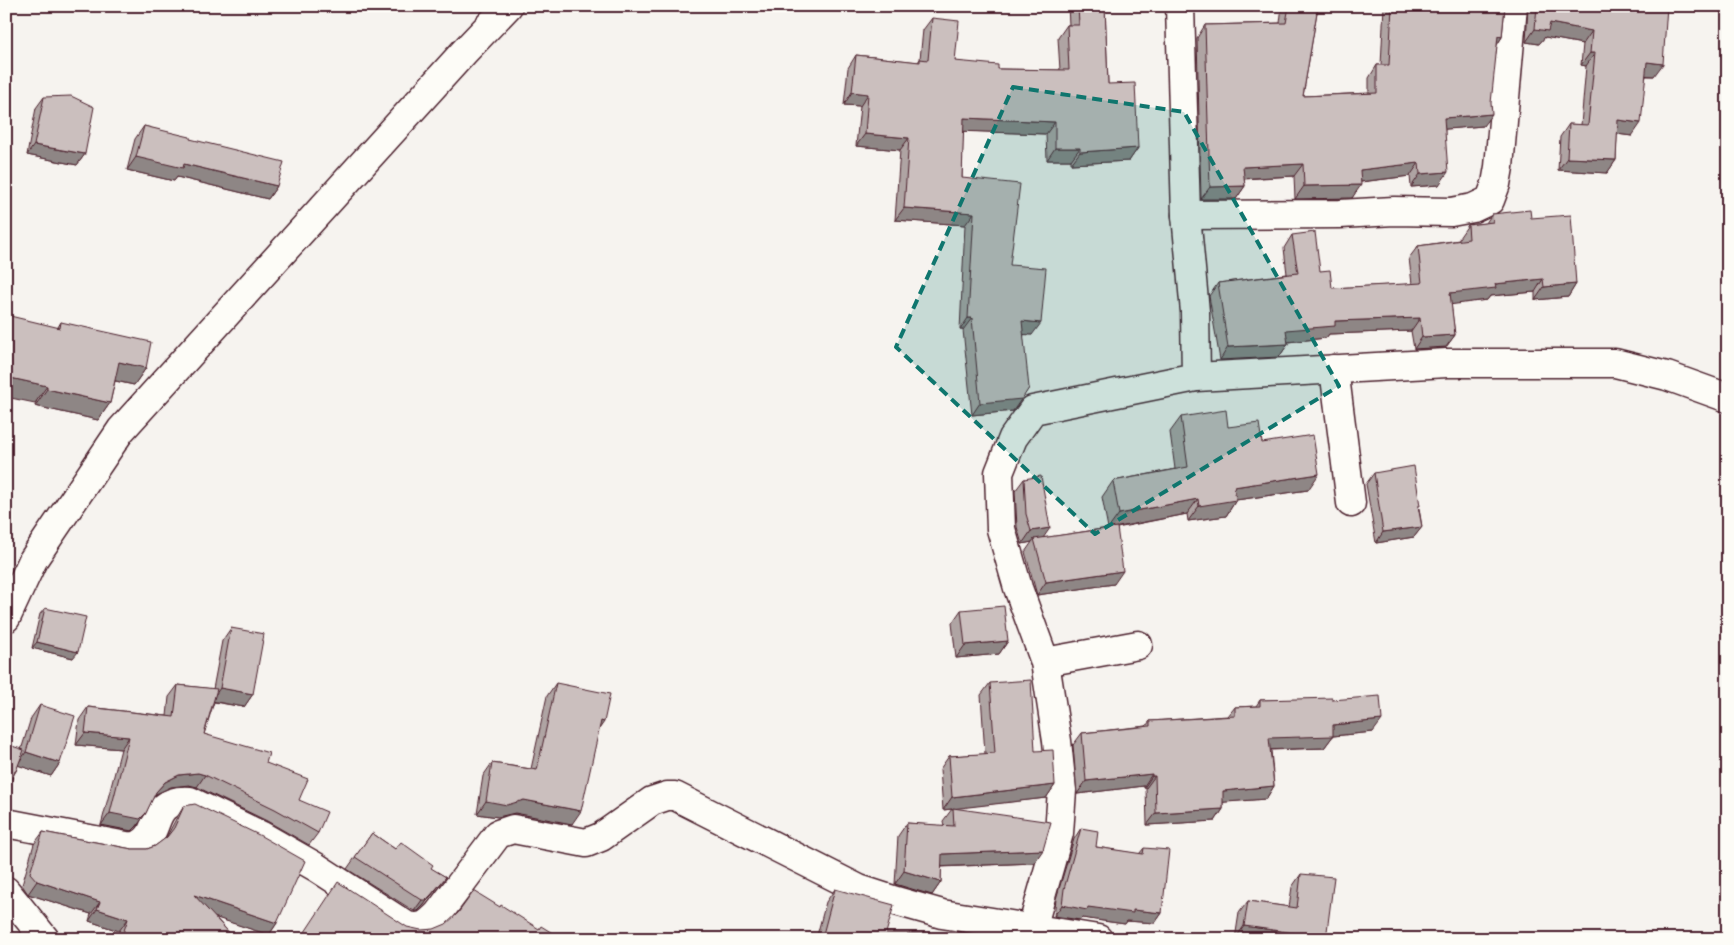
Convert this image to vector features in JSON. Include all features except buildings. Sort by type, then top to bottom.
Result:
[{"type":"street","points":[[6,618],[33,560],[121,430],[508,6]]},
{"type":"street","points":[[1180,6],[1186,216],[1195,312],[1196,377]]},
{"type":"street","points":[[1186,216],[1340,214],[1394,211],[1451,212],[1473,208],[1490,200],[1496,184],[1499,166],[1513,6]]},
{"type":"street","points":[[1030,934],[1059,833],[1062,790],[1057,741],[1044,662],[1018,588],[1001,528],[1000,473],[1013,438],[1033,410],[1196,377],[1447,363],[1615,363],[1667,376],[1728,398]]},
{"type":"street","points":[[1334,369],[1351,503]]},
{"type":"street","points":[[1044,662],[1138,645]]},
{"type":"street","points":[[6,823],[126,846],[137,846],[150,833],[162,809],[178,800],[190,801],[260,835],[316,867],[407,926],[417,928],[427,925],[438,914],[498,834],[505,830],[513,828],[586,843],[601,837],[652,802],[667,796],[675,796],[859,889],[942,914],[1030,934],[1098,939]]},
{"type":"street","points":[[6,891],[45,939]]},
{"type":"highlighted area","points":[[1013,87],[1184,112],[1339,386],[1095,534],[896,347]]}]
